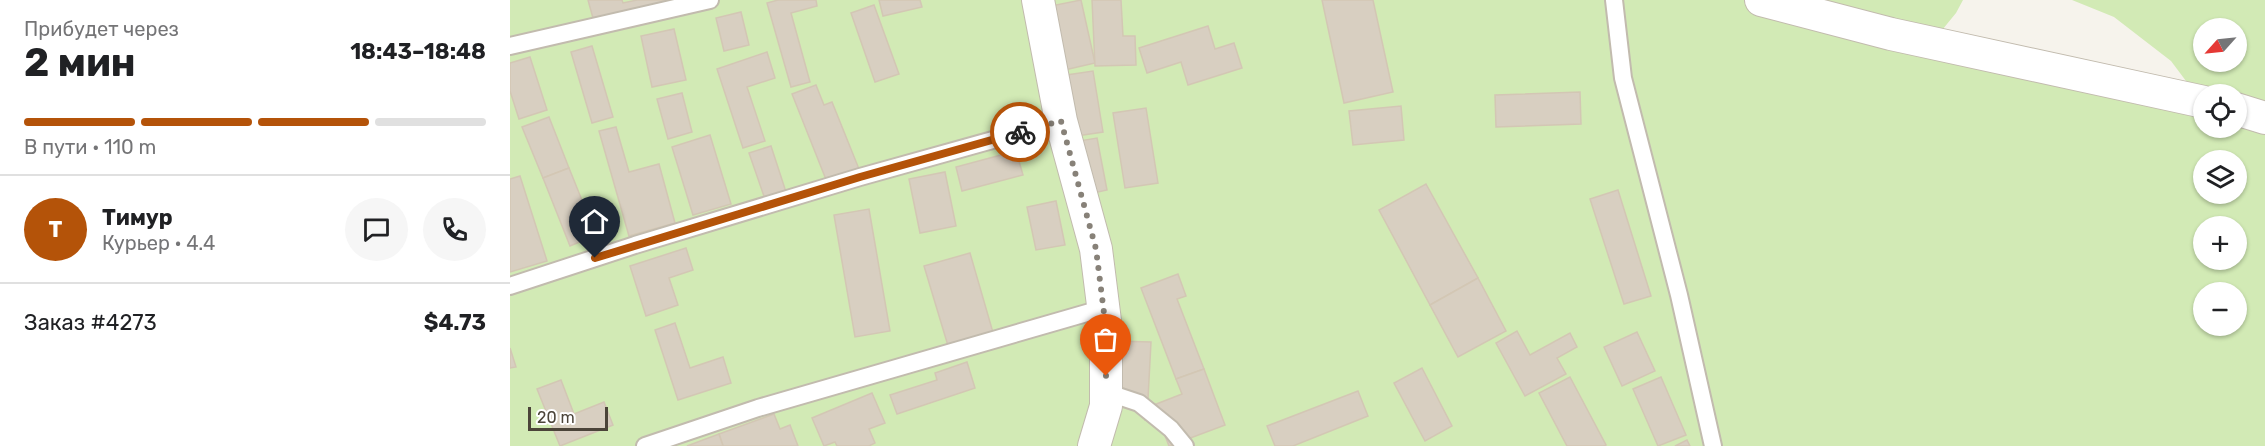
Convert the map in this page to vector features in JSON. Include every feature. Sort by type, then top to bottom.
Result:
[{"type":"street","points":[[1038,0],[1061,121],[1096,249],[1104,308],[1106,406],[1094,446]]},
{"type":"street","points":[[1761,0],[1891,34],[2193,100]]},
{"type":"street","points":[[2247,112],[2265,118]]},
{"type":"lane","points":[[510,46],[710,0]]},
{"type":"lane","points":[[1614,0],[1623,78],[1679,295],[1713,446]]},
{"type":"lane","points":[[510,286],[635,245],[860,177],[1061,121]]},
{"type":"lane","points":[[645,446],[758,408],[1104,308]]},
{"type":"lane","points":[[1106,392],[1139,403],[1171,429],[1185,446]]},
{"type":"green space","points":[[510,0],[1963,0],[1956,13],[1938,35],[2192,89],[2171,61],[2114,17],[2072,0],[2265,0],[2265,446],[510,446]]},
{"type":"building","points":[[588,0],[622,0],[623,3],[637,0],[668,0],[670,10],[596,29]]},
{"type":"building","points":[[778,0],[816,0],[817,6],[791,13],[810,82],[791,87],[767,3]]},
{"type":"building","points":[[879,0],[920,0],[922,7],[883,16]]},
{"type":"building","points":[[1081,0],[1095,63],[1060,71],[1046,7]]},
{"type":"building","points":[[1092,0],[1121,0],[1123,36],[1135,36],[1136,65],[1095,66]]},
{"type":"building","points":[[1322,0],[1373,0],[1393,92],[1344,103]]},
{"type":"building","points":[[874,5],[899,74],[875,82],[851,13]]},
{"type":"building","points":[[741,12],[749,45],[724,51],[716,18]]},
{"type":"building","points":[[1208,26],[1215,49],[1234,43],[1242,68],[1188,85],[1181,62],[1147,73],[1139,48]]},
{"type":"building","points":[[674,29],[686,80],[652,87],[641,36]]},
{"type":"building","points":[[592,46],[613,117],[592,123],[571,52]]},
{"type":"building","points":[[767,52],[775,78],[747,87],[765,141],[743,148],[717,69]]},
{"type":"building","points":[[530,57],[547,110],[519,119],[510,91],[510,63]]},
{"type":"building","points":[[1093,71],[1103,132],[1070,137],[1060,76]]},
{"type":"building","points":[[816,85],[824,105],[832,102],[859,169],[827,182],[792,94]]},
{"type":"building","points":[[1580,92],[1581,124],[1496,127],[1495,95]]},
{"type":"building","points":[[682,93],[692,132],[668,139],[657,99]]},
{"type":"building","points":[[1401,106],[1404,140],[1353,145],[1349,111]]},
{"type":"building","points":[[1146,108],[1158,183],[1125,188],[1113,113]]},
{"type":"building","points":[[549,117],[569,168],[543,178],[522,127]]},
{"type":"building","points":[[616,127],[629,172],[659,164],[675,223],[629,236],[599,131]]},
{"type":"building","points":[[710,135],[731,204],[693,215],[672,147]]},
{"type":"building","points":[[1097,138],[1107,190],[1084,195],[1073,142]]},
{"type":"building","points":[[771,146],[787,195],[766,202],[749,153]]},
{"type":"building","points":[[1016,151],[1023,175],[962,191],[956,167]]},
{"type":"building","points":[[569,168],[596,235],[570,246],[543,178]]},
{"type":"building","points":[[945,172],[956,226],[920,233],[909,179]]},
{"type":"building","points":[[520,176],[547,261],[510,272],[510,179]]},
{"type":"building","points":[[1426,184],[1478,278],[1430,305],[1379,210]]},
{"type":"building","points":[[1618,190],[1651,296],[1624,304],[1590,199]]},
{"type":"building","points":[[1056,201],[1065,245],[1036,250],[1027,207]]},
{"type":"building","points":[[869,209],[890,331],[855,337],[834,215]]},
{"type":"building","points":[[686,248],[693,270],[669,278],[678,305],[646,316],[630,266]]},
{"type":"building","points":[[970,253],[994,336],[949,349],[924,266]]},
{"type":"building","points":[[1178,274],[1186,296],[1177,299],[1204,369],[1176,379],[1141,288]]},
{"type":"building","points":[[1478,278],[1506,331],[1458,357],[1430,305]]},
{"type":"building","points":[[675,323],[690,368],[723,357],[731,383],[678,400],[655,330]]},
{"type":"building","points":[[1517,331],[1530,355],[1570,333],[1577,347],[1557,358],[1566,374],[1525,396],[1496,343]]},
{"type":"building","points":[[1637,332],[1655,371],[1622,386],[1604,347]]},
{"type":"building","points":[[1113,341],[1151,342],[1148,399],[1111,397]]},
{"type":"building","points":[[510,348],[516,367],[510,368]]},
{"type":"building","points":[[967,362],[975,388],[897,414],[890,395],[937,380],[935,373]]},
{"type":"building","points":[[1422,368],[1452,426],[1425,441],[1394,383]]},
{"type":"building","points":[[1204,369],[1225,425],[1169,446],[1157,415],[1145,420],[1141,410],[1182,394],[1176,379]]},
{"type":"building","points":[[1570,377],[1606,445],[1567,446],[1539,393]]},
{"type":"building","points":[[1661,377],[1686,435],[1658,446],[1633,389]]},
{"type":"building","points":[[561,380],[574,414],[604,402],[613,425],[560,446],[537,389]]},
{"type":"building","points":[[1358,391],[1368,416],[1293,446],[1275,446],[1267,426]]},
{"type":"building","points":[[872,393],[885,423],[869,429],[875,443],[869,446],[837,446],[835,442],[824,446],[812,418]]},
{"type":"building","points":[[774,414],[780,429],[790,425],[798,446],[723,446],[719,434]]},
{"type":"building","points":[[719,434],[723,446],[687,446]]},
{"type":"building","points":[[1687,440],[1690,446],[1675,446]]},
{"type":"way so far","points":[[1020,132],[1061,121],[1096,249],[1106,329],[1106,376]]},
{"type":"route","points":[[595,258],[860,177],[1020,132]]}]
